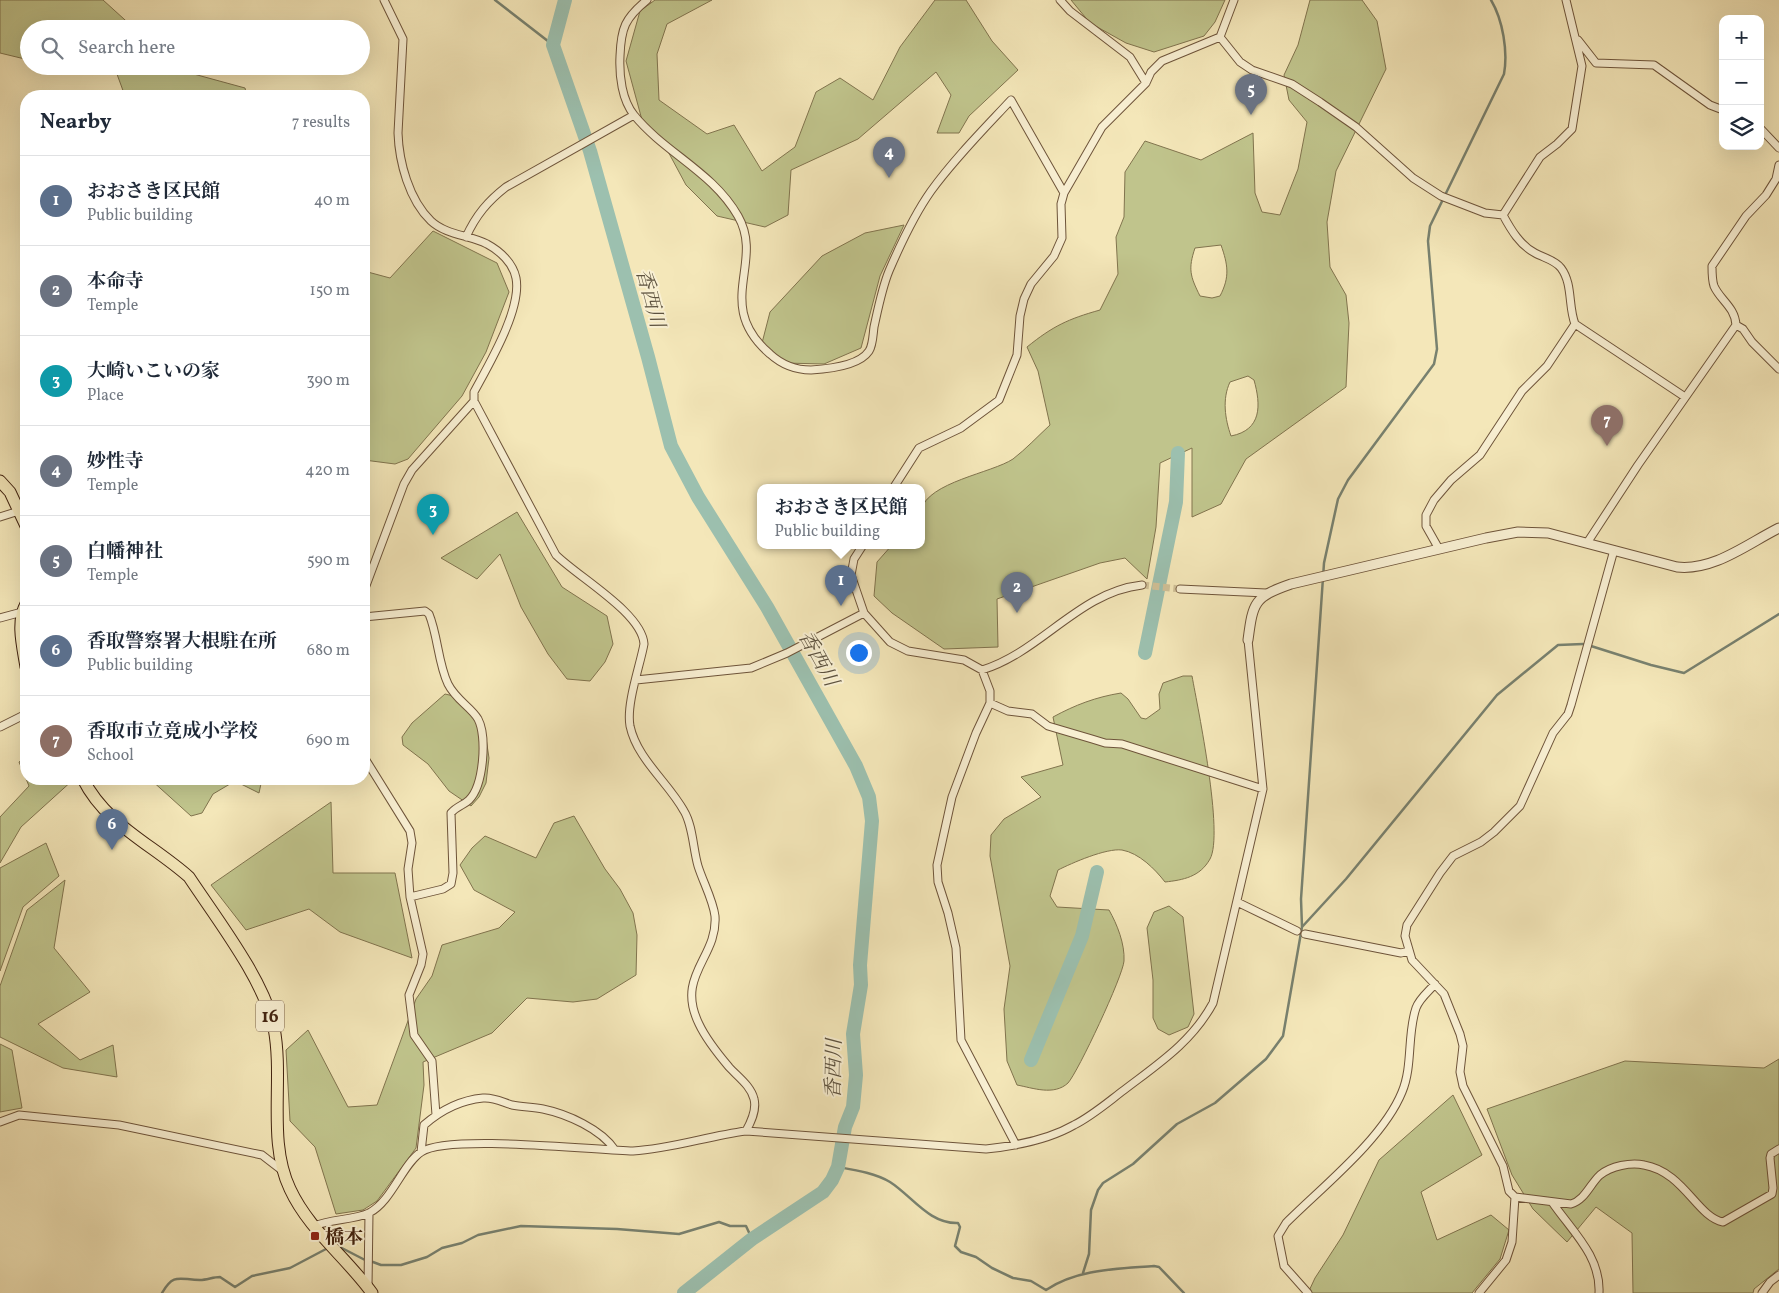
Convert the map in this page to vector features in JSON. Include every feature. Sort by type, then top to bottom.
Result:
[{"type":"main road","points":[[0,481],[10,492],[19,511]]},
{"type":"main road","name":"16","points":[[87,785],[101,807],[128,832],[189,877],[256,981],[266,1001],[274,1027],[278,1062],[278,1134],[289,1188],[314,1226],[370,1290]]},
{"type":"street","points":[[384,0],[403,39],[398,147],[408,184],[418,204],[431,221],[445,230],[485,243],[507,260],[516,277],[514,306],[474,392],[474,401],[556,554],[570,568],[624,610],[639,626],[643,635],[644,644],[636,680],[630,724],[638,746],[686,814],[698,866],[714,915],[713,935],[697,967],[691,987],[692,1003],[698,1023],[711,1044],[748,1086],[754,1098],[755,1110],[746,1131]]},
{"type":"street","points":[[647,0],[630,14],[623,28],[619,66],[624,96],[634,115],[715,185],[728,200],[739,218],[746,241],[740,303],[744,320],[764,349],[782,363],[799,369],[819,369],[859,361],[870,350],[888,275],[920,207],[932,189],[1011,100],[1064,193]]},
{"type":"street","points":[[1060,0],[1070,11],[1130,57],[1146,83]]},
{"type":"street","points":[[896,484],[919,448],[961,428],[999,400],[1017,355],[1020,316],[1024,299],[1031,284],[1054,256],[1062,238],[1061,204],[1064,193],[1102,127],[1146,83],[1151,72],[1162,61],[1220,38],[1234,0]]},
{"type":"street","points":[[1504,215],[1540,157],[1572,129],[1582,66],[1566,0]]},
{"type":"street","points":[[1575,35],[1596,63],[1654,65],[1710,104],[1719,108]]},
{"type":"street","points":[[1220,38],[1240,62],[1252,70],[1292,84],[1320,102],[1356,127],[1413,178],[1441,196],[1485,213],[1504,215]]},
{"type":"street","points":[[466,237],[474,219],[488,201],[506,187],[581,143],[634,115]]},
{"type":"street","points":[[1764,132],[1779,148]]},
{"type":"street","points":[[1587,543],[1736,325],[1736,318],[1731,308],[1714,287],[1712,266],[1746,216],[1766,196],[1776,179],[1779,166]]},
{"type":"street","points":[[1504,215],[1510,228],[1521,242],[1534,253],[1558,264],[1563,271],[1571,296],[1572,314],[1576,324],[1685,397]]},
{"type":"street","points":[[1440,549],[1426,526],[1426,515],[1434,500],[1451,480],[1480,455],[1522,392],[1548,366],[1576,324]]},
{"type":"street","points":[[1736,325],[1743,329],[1752,342],[1779,369]]},
{"type":"street","points":[[370,575],[404,484],[412,470],[474,401]]},
{"type":"street","points":[[0,518],[19,511]]},
{"type":"street","points":[[1180,589],[1266,593],[1292,584],[1518,532],[1548,533],[1677,568],[1690,569],[1716,561],[1776,531]]},
{"type":"street","points":[[860,549],[854,559],[851,575],[864,613],[890,642],[908,651],[964,660],[982,670],[990,691],[990,703],[976,733],[952,797],[937,865],[938,882],[956,948],[961,1040],[1016,1145]]},
{"type":"street","points":[[1479,1293],[1506,1260],[1512,1242],[1514,1197],[1509,1191],[1503,1166],[1463,1086],[1460,1072],[1462,1040],[1444,994],[1412,960],[1405,936],[1406,925],[1453,856],[1481,842],[1520,806],[1553,733],[1568,714],[1614,550]]},
{"type":"street","points":[[982,670],[1000,664],[1041,639],[1068,617],[1090,604],[1126,587],[1142,585]]},
{"type":"street","points":[[422,1152],[467,1143],[649,1150],[746,1131],[986,1149],[1016,1145],[1074,1126],[1178,1049],[1191,1036],[1212,1003],[1263,789],[1248,640],[1253,609],[1266,593]]},
{"type":"street","points":[[0,618],[20,610]]},
{"type":"street","points":[[370,616],[425,611],[429,614],[448,682],[457,699],[477,717],[483,746],[478,787],[469,800],[457,806],[451,813],[453,873],[451,884],[443,889],[410,897]]},
{"type":"street","points":[[636,680],[751,668],[787,653],[864,613]]},
{"type":"street","points":[[990,703],[1008,711],[1032,714],[1048,726],[1105,743],[1122,744],[1263,789]]},
{"type":"street","points":[[0,727],[20,717]]},
{"type":"street","points":[[370,767],[410,831],[412,843],[408,869],[410,897],[422,954],[421,965],[410,995],[414,1035],[432,1061],[436,1115]]},
{"type":"street","points":[[1237,902],[1297,931]]},
{"type":"street","points":[[1305,934],[1401,953],[1409,951]]},
{"type":"street","points":[[1308,1293],[1284,1266],[1278,1236],[1286,1223],[1364,1147],[1378,1131],[1395,1105],[1403,1091],[1416,1008],[1435,984]]},
{"type":"street","points":[[314,1226],[324,1222],[369,1213],[389,1194],[422,1152],[424,1125],[436,1115],[462,1102],[483,1098],[497,1098],[512,1105],[545,1110],[570,1118],[608,1141],[614,1150]]},
{"type":"street","points":[[0,1122],[19,1115],[119,1125],[262,1155],[279,1170],[285,1172]]},
{"type":"street","points":[[1514,1197],[1552,1202],[1575,1202],[1587,1192],[1600,1175],[1611,1169],[1628,1164],[1642,1164],[1667,1173],[1708,1214],[1723,1222],[1772,1194],[1770,1158],[1771,1154],[1779,1149]]},
{"type":"street","points":[[1552,1202],[1573,1228],[1596,1265],[1600,1280],[1599,1293]]},
{"type":"street","points":[[369,1213],[370,1290]]},
{"type":"street","points":[[1762,1293],[1770,1282],[1779,1275]]},
{"type":"green space","points":[[0,0],[103,0],[125,20],[20,20],[20,58],[0,53]]},
{"type":"green space","points":[[655,0],[712,0],[667,24],[657,54],[659,100],[707,134],[734,125],[762,171],[795,147],[816,92],[840,78],[873,100],[900,47],[935,0],[966,0],[992,41],[1018,70],[969,116],[959,133],[937,133],[951,95],[936,72],[858,139],[791,170],[788,215],[765,227],[717,216],[686,185],[664,144],[642,120],[626,61],[640,11]]},
{"type":"green space","points":[[1071,0],[1225,0],[1215,22],[1204,36],[1154,52],[1126,43],[1090,23]]},
{"type":"green space","points":[[1310,0],[1362,0],[1377,21],[1386,69],[1336,171],[1327,222],[1330,267],[1346,295],[1349,323],[1346,387],[1246,459],[1221,504],[1192,517],[1192,448],[1160,463],[1156,527],[1147,579],[1125,558],[1100,563],[997,599],[998,647],[944,649],[892,613],[874,596],[877,562],[888,549],[925,549],[926,500],[935,492],[948,485],[1013,459],[1050,425],[1038,371],[1027,347],[1061,324],[1100,310],[1118,274],[1116,237],[1124,217],[1125,172],[1145,141],[1201,160],[1253,133],[1255,193],[1262,212],[1280,215],[1298,169],[1307,122],[1289,100],[1284,75],[1298,45]],"holes":[[[1221,245],[1227,277],[1220,296],[1212,298],[1200,296],[1191,272],[1191,262],[1195,248]],[[1248,376],[1254,380],[1258,398],[1257,415],[1249,428],[1231,436],[1225,409],[1226,395],[1230,382]]]},
{"type":"green space","points":[[117,75],[197,75],[245,88],[246,90],[123,90]]},
{"type":"green space","points":[[904,225],[880,276],[861,348],[824,364],[784,363],[762,343],[770,312],[822,256],[865,233]]},
{"type":"green space","points":[[433,231],[497,263],[509,292],[486,352],[462,396],[408,459],[395,464],[370,461],[370,273],[390,278]]},
{"type":"green space","points":[[517,512],[562,587],[607,616],[613,644],[605,662],[590,681],[567,679],[548,654],[521,607],[500,554],[477,579],[441,558]]},
{"type":"green space","points":[[1183,676],[1192,676],[1204,742],[1214,824],[1210,859],[1196,874],[1185,879],[1165,882],[1140,858],[1122,850],[1107,851],[1058,870],[1050,896],[1057,907],[1109,910],[1120,934],[1124,961],[1099,1024],[1068,1083],[1062,1087],[1050,1090],[1017,1085],[1007,1061],[1004,1009],[1010,966],[990,856],[991,835],[1004,819],[1041,797],[1021,777],[1063,765],[1053,717],[1086,702],[1121,693],[1128,699],[1141,718],[1146,719],[1160,709],[1159,694],[1163,683]]},
{"type":"green space","points":[[445,694],[462,698],[484,725],[489,758],[486,783],[479,797],[471,806],[449,791],[428,764],[403,745],[402,737],[412,723]]},
{"type":"green space","points":[[67,785],[21,827],[0,863],[0,817],[29,786]]},
{"type":"green space","points":[[157,785],[228,785],[213,794],[202,813],[191,816]]},
{"type":"green space","points":[[243,785],[261,785],[259,793]]},
{"type":"green space","points":[[331,802],[333,873],[395,873],[412,958],[340,932],[309,909],[246,930],[211,885]]},
{"type":"green space","points":[[574,816],[633,913],[637,935],[636,975],[597,999],[573,1002],[527,998],[492,1033],[423,1062],[424,1085],[416,1148],[377,1201],[363,1210],[336,1214],[315,1147],[290,1121],[286,1050],[308,1030],[348,1107],[377,1105],[416,999],[432,976],[442,945],[499,928],[515,912],[474,890],[460,865],[472,848],[485,836],[536,858],[554,823]]},
{"type":"green space","points":[[46,843],[59,876],[23,907],[0,971],[0,868]]},
{"type":"green space","points":[[65,880],[54,948],[90,992],[38,1024],[80,1060],[113,1045],[117,1077],[63,1068],[0,1037],[0,986],[27,910]]},
{"type":"green space","points":[[1169,906],[1183,917],[1194,1014],[1188,1027],[1169,1035],[1158,1029],[1153,1018],[1153,980],[1147,928],[1154,912]]},
{"type":"green space","points":[[0,1044],[12,1050],[22,1108],[0,1112]]},
{"type":"green space","points":[[1779,1059],[1779,1269],[1754,1289],[1753,1293],[1633,1293],[1632,1233],[1596,1207],[1567,1242],[1533,1209],[1512,1175],[1487,1109],[1625,1061],[1764,1068]]},
{"type":"green space","points":[[1453,1095],[1482,1155],[1421,1192],[1437,1240],[1491,1215],[1509,1230],[1500,1259],[1472,1293],[1308,1293],[1315,1278],[1343,1235],[1379,1160]]},
{"type":"waterway","points":[[495,0],[553,45]]},
{"type":"waterway","name":"香西川","points":[[565,0],[553,45],[590,151],[671,446],[698,497],[767,607],[856,766],[869,797],[872,821],[860,965],[861,985],[853,1034],[856,1075],[853,1107],[845,1127],[838,1167],[832,1180],[823,1192],[752,1239],[684,1293]]},
{"type":"waterway","points":[[1083,1273],[1089,1254],[1091,1210],[1098,1190],[1103,1183],[1133,1164],[1177,1124],[1215,1103],[1266,1059],[1283,1036],[1302,927],[1301,899],[1324,563],[1338,499],[1348,480],[1434,364],[1437,349],[1428,241],[1430,226],[1504,74],[1504,36],[1499,17],[1491,0]]},
{"type":"waterway","points":[[1145,653],[1176,502],[1178,453]]},
{"type":"waterway","points":[[1591,646],[1651,665],[1684,673],[1779,614]]},
{"type":"waterway","points":[[1302,927],[1346,879],[1497,695],[1558,645],[1583,644]]},
{"type":"waterway","points":[[1031,1060],[1082,936],[1097,872]]},
{"type":"waterway","points":[[838,1167],[878,1176],[890,1182],[921,1208],[938,1219],[958,1223],[960,1227],[955,1246],[961,1252],[976,1257],[992,1268],[1013,1278],[1031,1281],[1046,1290],[1058,1283],[1084,1274],[1112,1269],[1154,1266],[1159,1267],[1184,1293]]},
{"type":"waterway","points":[[373,1262],[381,1265],[401,1265],[427,1257],[442,1248],[462,1243],[478,1235],[521,1226],[617,1229],[679,1234],[719,1222],[730,1226],[746,1226],[752,1239]]},
{"type":"waterway","points":[[336,1245],[365,1260]]},
{"type":"waterway","points":[[162,1293],[170,1282],[178,1279],[200,1280],[220,1277],[235,1287],[252,1276],[290,1268],[326,1249]]},
{"type":"tunnel","points":[[1142,585],[1180,589]]},
{"type":"place","name":"白幡神社","points":[[1251,115]]},
{"type":"place","name":"妙性寺","points":[[889,178]]},
{"type":"place","name":"香取市立竟成小学校","points":[[1607,446]]},
{"type":"place","name":"大崎いこいの家","points":[[433,535]]},
{"type":"place","name":"おおさき区民館","points":[[841,606]]},
{"type":"place","name":"本命寺","points":[[1017,613]]},
{"type":"place","name":"香取警察署大根駐在所","points":[[112,850]]},
{"type":"place","name":"橋本","points":[[315,1236]]}]
